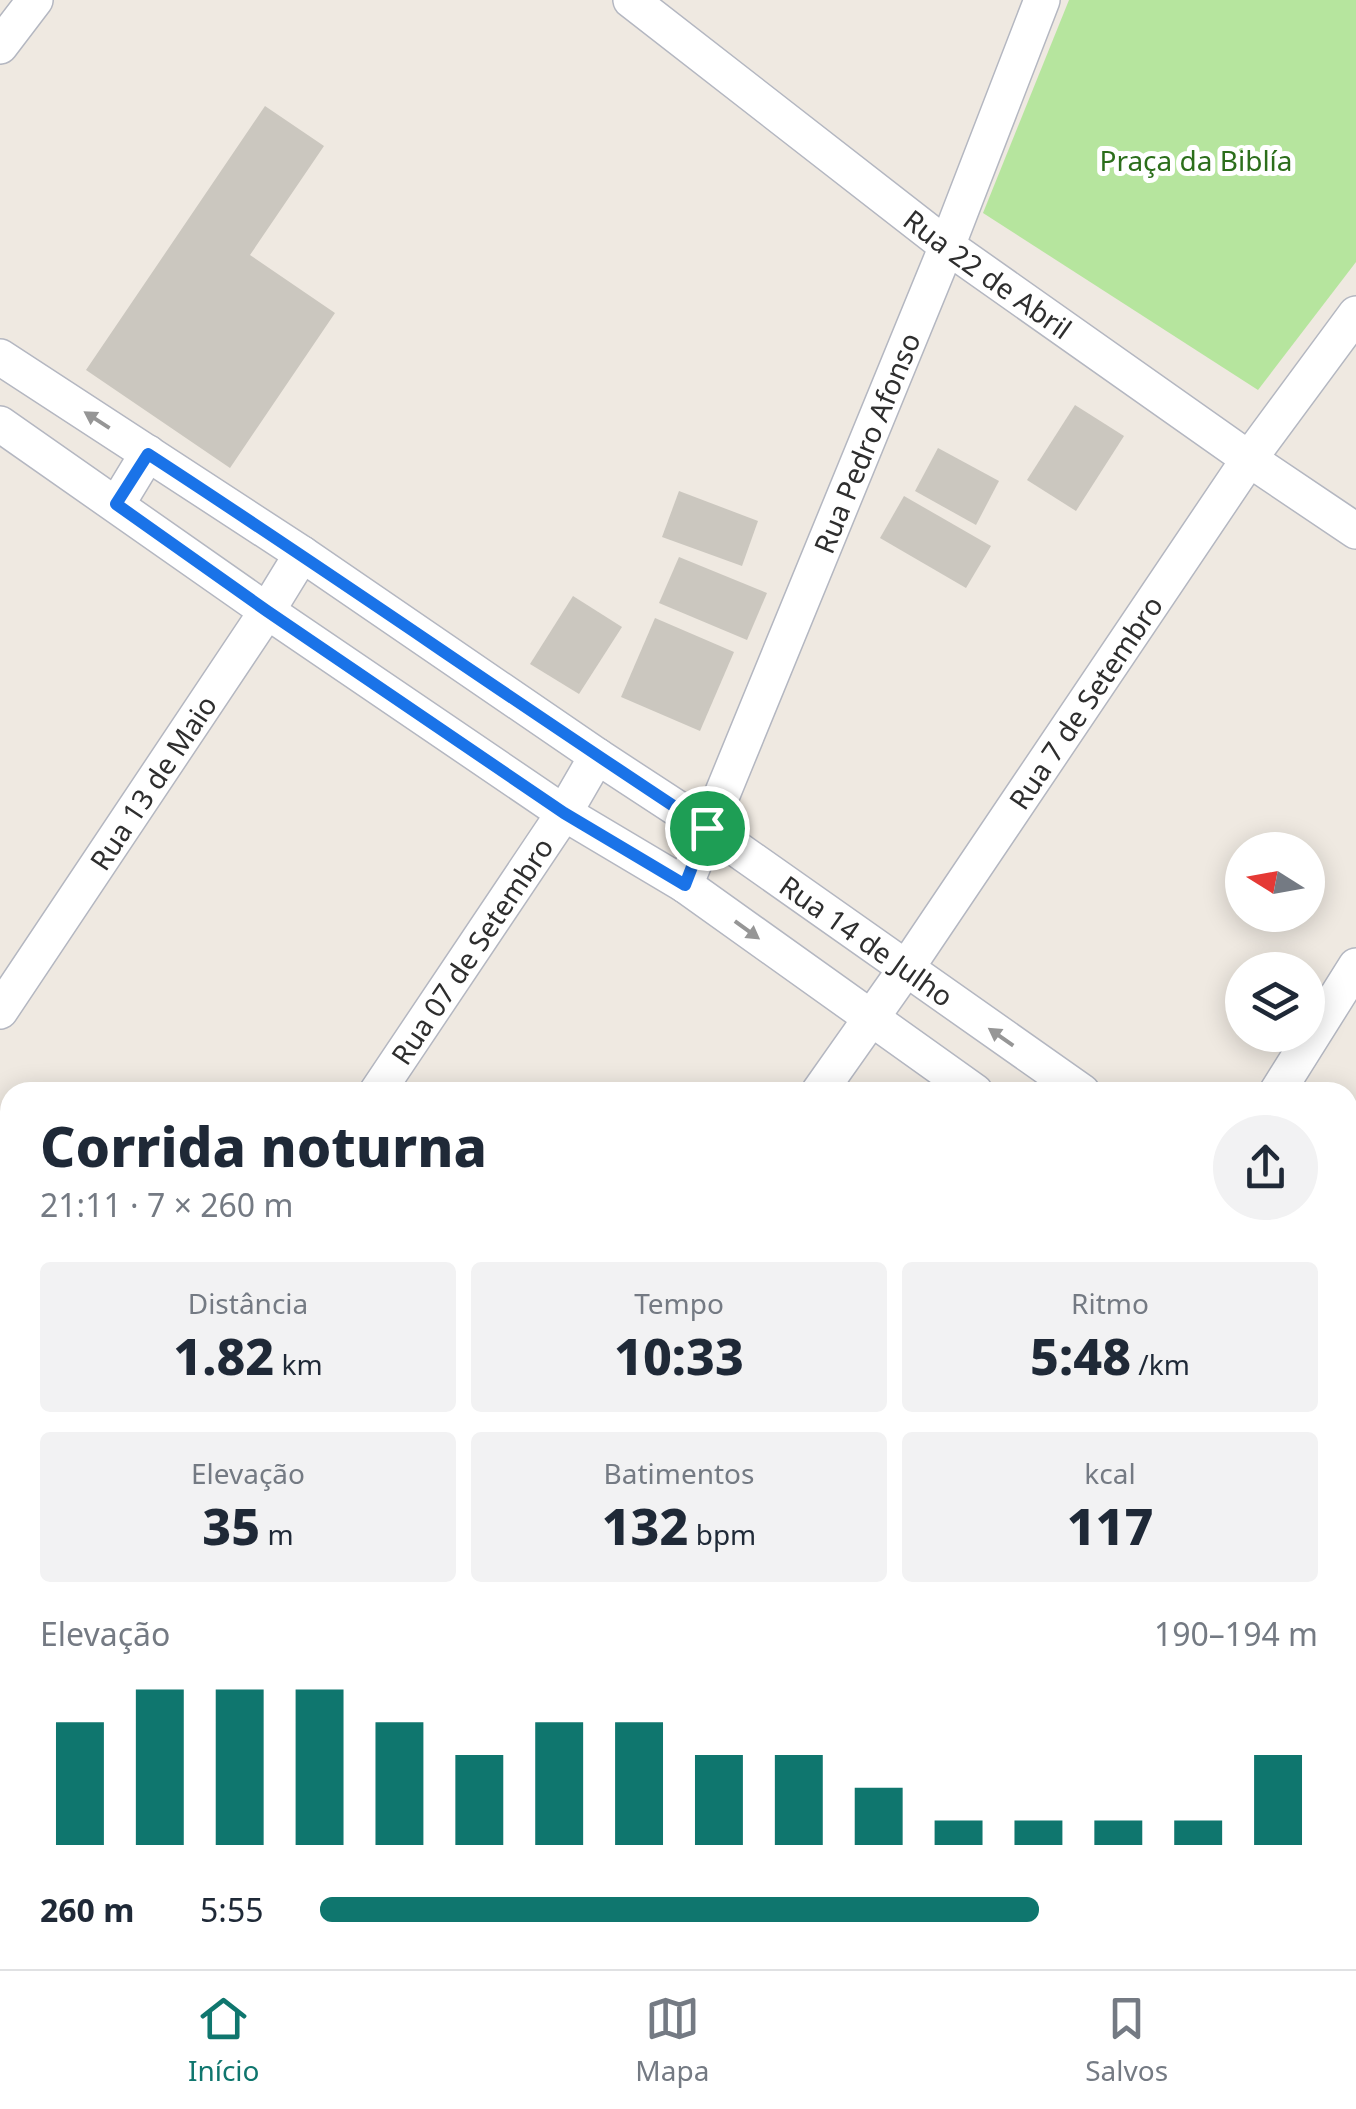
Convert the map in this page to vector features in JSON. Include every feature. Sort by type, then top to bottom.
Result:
[{"type":"street","points":[[0,46],[35,0]]},
{"type":"street","name":"Rua 22 de Abril","points":[[631,0],[947,246],[1356,531]]},
{"type":"street","name":"Rua Pedro Afonso","points":[[685,885],[947,246],[1042,0]]},
{"type":"street","name":"Rua 7 de Setembro","points":[[826,1082],[1249,459],[1356,314]]},
{"type":"street","name":"Rua 14 de Julho","points":[[0,357],[302,554],[707,828],[1067,1082]]},
{"type":"street","points":[[0,424],[564,813],[685,885],[960,1082]]},
{"type":"street","points":[[116,504],[148,454]]},
{"type":"street","name":"Rua 13 de Maio","points":[[0,1011],[302,554]]},
{"type":"street","name":"Rua 07 de Setembro","points":[[384,1082],[564,813],[597,756]]},
{"type":"street","points":[[1282,1082],[1356,966]]},
{"type":"green space","name":"Praça da Biblía","points":[[1069,0],[1356,0],[1356,262],[1258,390],[983,213]]},
{"type":"building","points":[[265,106],[324,146],[250,255],[335,313],[230,468],[86,370]]},
{"type":"building","points":[[1075,405],[1124,436],[1076,511],[1027,480]]},
{"type":"building","points":[[938,448],[999,481],[976,525],[915,491]]},
{"type":"building","points":[[679,491],[758,521],[742,566],[662,537]]},
{"type":"building","points":[[904,496],[991,546],[966,588],[880,538]]},
{"type":"building","points":[[679,557],[767,593],[747,640],[659,603]]},
{"type":"building","points":[[573,596],[622,627],[579,694],[530,664]]},
{"type":"building","points":[[655,618],[734,652],[700,731],[621,697]]},
{"type":"route","points":[[148,454],[707,828],[685,885],[564,813],[116,504],[148,454]]}]
